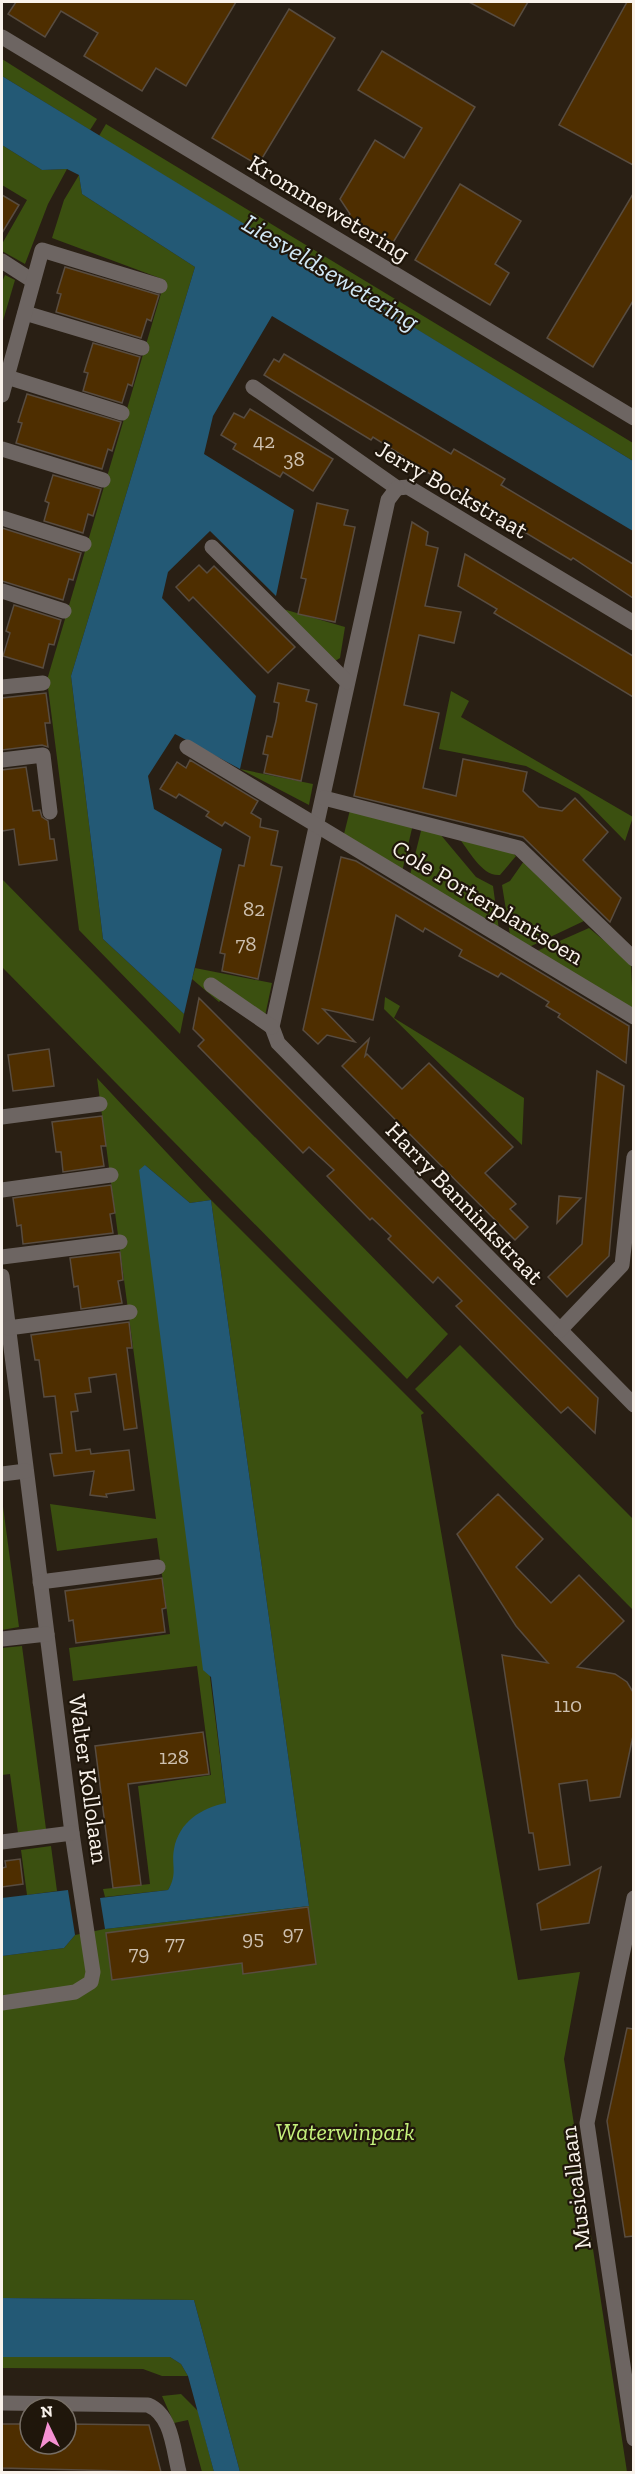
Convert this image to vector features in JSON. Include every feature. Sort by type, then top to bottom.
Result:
[{"type":"street","name":"Krommewetering","points":[[2,37],[633,418]]},
{"type":"street","points":[[2,395],[42,250],[160,286]]},
{"type":"street","points":[[2,261],[33,281]]},
{"type":"street","points":[[25,313],[142,348]]},
{"type":"street","points":[[7,377],[122,414]]},
{"type":"street","name":"Jerry Bockstraat","points":[[253,387],[397,488],[408,487],[633,623]]},
{"type":"street","points":[[2,448],[103,480]]},
{"type":"street","points":[[273,1027],[388,500],[397,488]]},
{"type":"street","points":[[2,518],[84,544]]},
{"type":"street","points":[[213,547],[348,682]]},
{"type":"street","points":[[2,591],[64,610]]},
{"type":"street","points":[[2,687],[43,683]]},
{"type":"street","points":[[187,747],[318,826]]},
{"type":"street","points":[[2,760],[43,755],[50,812]]},
{"type":"street","name":"Cole Porterplantsoen","points":[[324,798],[519,848],[633,958]]},
{"type":"street","name":"Cole Porterplantsoen","points":[[318,826],[633,1017]]},
{"type":"street","name":"Harry Banninkstraat","points":[[211,986],[273,1027],[278,1043],[633,1405]]},
{"type":"street","points":[[2,1117],[100,1104]]},
{"type":"street","points":[[560,1330],[622,1265],[633,1157]]},
{"type":"street","points":[[2,1190],[111,1175]]},
{"type":"street","points":[[2,1257],[120,1242]]},
{"type":"street","name":"Walter Kollolaan","points":[[2,1276],[4,1311],[72,1833],[93,1972],[91,1982],[75,1992],[2,2003]]},
{"type":"street","points":[[8,1328],[129,1312]]},
{"type":"street","points":[[2,1474],[26,1471]]},
{"type":"street","points":[[40,1582],[158,1567]]},
{"type":"street","points":[[2,1639],[47,1634]]},
{"type":"street","points":[[2,1842],[72,1833]]},
{"type":"street","name":"Musicallaan","points":[[633,1898],[587,2123],[631,2408],[633,2439]]},
{"type":"street","points":[[2,2403],[148,2405],[159,2411],[165,2418],[179,2472]]},
{"type":"green space","points":[[2,59],[97,119],[90,130],[2,76]]},
{"type":"green space","points":[[106,124],[633,443],[633,461],[99,136]]},
{"type":"green space","points":[[2,145],[42,170],[67,169],[48,204],[25,264],[2,251],[2,244],[27,200],[2,185]]},
{"type":"green space","points":[[79,175],[82,194],[195,267],[71,676],[103,939],[184,1014],[180,1034],[79,930],[47,680],[165,280],[52,238],[64,200]]},
{"type":"green space","points":[[5,275],[15,280],[2,324],[2,282]]},
{"type":"green space","points":[[283,609],[345,627],[340,658],[335,661]]},
{"type":"green space","points":[[451,691],[469,701],[461,717],[633,817],[625,841],[579,794],[526,766],[439,749]]},
{"type":"green space","points":[[240,769],[313,784],[309,805]]},
{"type":"green space","points":[[350,810],[413,824],[402,872],[344,834]]},
{"type":"green space","points":[[422,827],[440,834],[476,877],[493,886],[499,930],[410,875]]},
{"type":"green space","points":[[458,837],[509,850],[516,856],[500,875],[493,874],[482,867]]},
{"type":"green space","points":[[524,861],[584,921],[527,948],[510,935],[502,885],[510,881]]},
{"type":"green space","points":[[2,879],[448,1334],[407,1379],[2,967]]},
{"type":"green space","points":[[589,928],[631,963],[633,1011],[537,951]]},
{"type":"green space","points":[[195,968],[272,983],[265,1016],[229,993],[219,1002],[192,979]]},
{"type":"green space","points":[[385,997],[400,1006],[394,1018],[524,1098],[522,1145],[384,1009]]},
{"type":"green space","points":[[97,1078],[211,1200],[190,1203],[145,1165],[226,1803],[174,1850],[175,1878],[168,1890],[105,1897],[103,1889],[150,1884],[138,1786],[211,1775],[197,1666],[73,1681],[69,1648],[170,1634],[157,1538],[57,1551],[50,1504],[156,1519]]},
{"type":"green space","name":"Waterwinpark","points":[[211,1200],[424,1413],[421,1415],[518,1980],[580,1972],[564,2059],[627,2472],[240,2472],[194,2300],[2,2298],[2,1956],[64,1948],[75,1935],[105,1929],[309,1906]]},
{"type":"green space","points":[[460,1345],[633,1519],[633,1610],[415,1389]]},
{"type":"green space","points":[[2,1499],[19,1627],[2,1630]]},
{"type":"green space","points":[[22,1646],[46,1829],[18,1833],[10,1774],[2,1775],[2,1648]]},
{"type":"green space","points":[[51,1846],[57,1891],[27,1895],[21,1850]]},
{"type":"green space","points":[[2,2357],[170,2357],[181,2364],[188,2376],[162,2376],[143,2369],[2,2368]]},
{"type":"green space","points":[[181,2394],[198,2411],[214,2472],[202,2472],[188,2420],[174,2423],[162,2396]]},
{"type":"water","points":[[2,76],[633,461],[633,531],[272,316],[213,416],[204,454],[294,510],[276,596],[210,531],[168,572],[162,598],[256,696],[240,769],[175,734],[148,776],[154,809],[222,849],[184,1014],[103,939],[71,676],[195,267],[82,194],[79,175],[67,169],[42,170],[2,145]]},
{"type":"water","points":[[145,1165],[190,1203],[211,1200],[309,1906],[105,1929],[100,1898],[168,1890],[174,1874],[174,1849],[181,1831],[192,1818],[208,1808],[226,1803],[211,1677],[203,1670],[139,1170]]},
{"type":"water","points":[[68,1890],[75,1935],[64,1948],[2,1956],[2,1898]]},
{"type":"water","points":[[2,2298],[194,2300],[240,2472],[214,2472],[188,2376],[181,2364],[170,2357],[2,2357]]},
{"type":"building","points":[[16,2],[236,2],[186,86],[156,68],[142,91],[84,56],[98,33],[61,11],[45,37],[8,14]]},
{"type":"building","points":[[469,2],[528,2],[514,26]]},
{"type":"building","points":[[627,2],[633,2],[633,165],[559,125]]},
{"type":"building","points":[[289,9],[335,38],[258,165],[212,138]]},
{"type":"building","points":[[382,51],[475,107],[391,246],[347,219],[350,214],[340,199],[375,140],[404,158],[422,128],[358,90]]},
{"type":"building","points":[[460,184],[521,221],[495,264],[509,273],[490,305],[415,260]]},
{"type":"building","points":[[633,194],[633,301],[593,367],[547,338]]},
{"type":"building","points":[[2,195],[19,205],[2,233]]},
{"type":"building","points":[[65,267],[159,295],[151,321],[147,319],[141,338],[56,312],[61,294],[57,293]]},
{"type":"building","points":[[93,343],[140,357],[132,386],[128,384],[122,403],[83,391],[88,373],[84,372]]},
{"type":"building","points":[[284,354],[451,454],[454,449],[505,479],[501,485],[633,564],[633,598],[573,558],[571,560],[501,518],[503,515],[402,458],[403,456],[373,437],[371,440],[264,375],[274,359],[279,362]]},
{"type":"building","points":[[27,394],[121,422],[112,451],[108,449],[102,469],[16,443],[22,423],[18,422]]},
{"type":"building","points":[[250,409],[333,459],[313,491],[283,472],[280,477],[233,449],[236,444],[221,435],[234,413],[244,418]]},
{"type":"building","points":[[53,475],[101,489],[93,516],[88,514],[83,533],[44,521],[49,503],[45,501]]},
{"type":"building","points":[[317,503],[348,510],[344,525],[355,527],[335,622],[298,614],[306,579],[301,578]]},
{"type":"building","points":[[412,522],[428,532],[426,545],[438,548],[425,606],[461,612],[454,643],[419,635],[404,705],[439,713],[423,788],[456,796],[463,759],[527,772],[523,791],[539,807],[562,811],[575,798],[608,832],[583,860],[621,898],[610,922],[523,837],[354,796]]},
{"type":"building","points":[[2,528],[81,553],[73,580],[69,579],[63,600],[2,581]]},
{"type":"building","points":[[465,554],[633,656],[633,697],[494,613],[497,609],[458,586]]},
{"type":"building","points":[[199,565],[207,573],[214,566],[295,647],[268,673],[193,597],[189,601],[176,587]]},
{"type":"building","points":[[14,605],[61,620],[54,645],[49,644],[43,668],[3,656],[10,633],[6,631]]},
{"type":"building","points":[[278,683],[309,690],[306,701],[317,704],[301,781],[264,773],[268,755],[263,754],[267,736],[272,737],[279,703],[274,702]]},
{"type":"building","points":[[46,693],[50,723],[45,723],[48,747],[42,745],[2,750],[2,698]]},
{"type":"building","points":[[190,760],[258,801],[251,813],[261,819],[260,827],[278,831],[271,865],[282,867],[258,979],[222,971],[225,954],[220,953],[239,865],[244,866],[250,837],[225,822],[222,826],[206,816],[209,812],[179,794],[176,798],[160,789],[177,762],[186,768]]},
{"type":"building","points":[[26,767],[33,811],[40,810],[42,817],[48,821],[50,839],[54,839],[57,860],[19,865],[14,829],[2,831],[2,770]]},
{"type":"building","points":[[341,857],[356,861],[629,1026],[626,1063],[558,1017],[560,1014],[546,1006],[549,1002],[501,973],[498,977],[459,956],[462,950],[425,928],[423,932],[396,915],[373,1020],[323,1009],[355,1042],[327,1035],[318,1044],[303,1030]]},
{"type":"building","points":[[199,998],[598,1398],[595,1433],[568,1407],[561,1413],[456,1306],[462,1301],[438,1277],[433,1283],[388,1239],[391,1236],[372,1218],[370,1220],[327,1176],[334,1170],[309,1147],[303,1153],[198,1046],[204,1040],[193,1029]]},
{"type":"building","points":[[369,1039],[365,1056],[367,1054],[402,1089],[429,1063],[513,1147],[485,1173],[516,1204],[510,1209],[528,1227],[515,1240],[342,1066]]},
{"type":"building","points":[[49,1049],[54,1086],[13,1091],[8,1055]]},
{"type":"building","points":[[597,1071],[624,1086],[609,1256],[567,1297],[548,1277],[582,1244]]},
{"type":"building","points":[[102,1116],[106,1146],[101,1146],[104,1166],[63,1172],[61,1152],[56,1152],[52,1122]]},
{"type":"building","points":[[111,1185],[115,1213],[110,1214],[113,1233],[23,1244],[21,1225],[17,1226],[13,1198]]},
{"type":"building","points":[[559,1196],[581,1198],[557,1223]]},
{"type":"building","points":[[120,1252],[123,1280],[118,1281],[122,1303],[81,1309],[78,1286],[74,1287],[70,1258]]},
{"type":"building","points":[[129,1322],[132,1348],[127,1348],[137,1428],[124,1430],[116,1374],[89,1378],[91,1392],[75,1394],[78,1411],[71,1412],[76,1451],[90,1449],[91,1454],[129,1450],[134,1490],[106,1494],[107,1497],[90,1495],[94,1471],[54,1476],[50,1454],[62,1453],[55,1396],[44,1397],[39,1360],[35,1360],[31,1335]]},
{"type":"building","points":[[498,1494],[543,1539],[516,1567],[551,1603],[579,1575],[624,1621],[577,1667],[615,1674],[627,1682],[633,1692],[633,1736],[620,1797],[590,1801],[587,1780],[559,1784],[570,1865],[539,1870],[533,1833],[529,1833],[502,1655],[548,1663],[516,1626],[457,1534]]},
{"type":"building","points":[[162,1578],[166,1608],[162,1609],[165,1632],[76,1643],[73,1620],[69,1621],[65,1591]]},
{"type":"building","points":[[203,1732],[209,1774],[128,1784],[141,1885],[113,1888],[95,1746]]},
{"type":"building","points":[[20,1859],[23,1884],[2,1887],[2,1868],[6,1867],[5,1861]]},
{"type":"building","points":[[601,1867],[589,1923],[541,1930],[537,1904]]},
{"type":"building","points":[[308,1907],[316,1964],[243,1974],[242,1963],[112,1980],[106,1933]]},
{"type":"building","points":[[627,2028],[633,2029],[633,2236],[625,2237],[607,2121]]},
{"type":"building","points":[[2,2424],[18,2424],[18,2456],[78,2456],[78,2424],[149,2425],[161,2472],[2,2468]]},
{"type":"water label","name":"Liesveldsewetering","points":[[331,272]]}]
